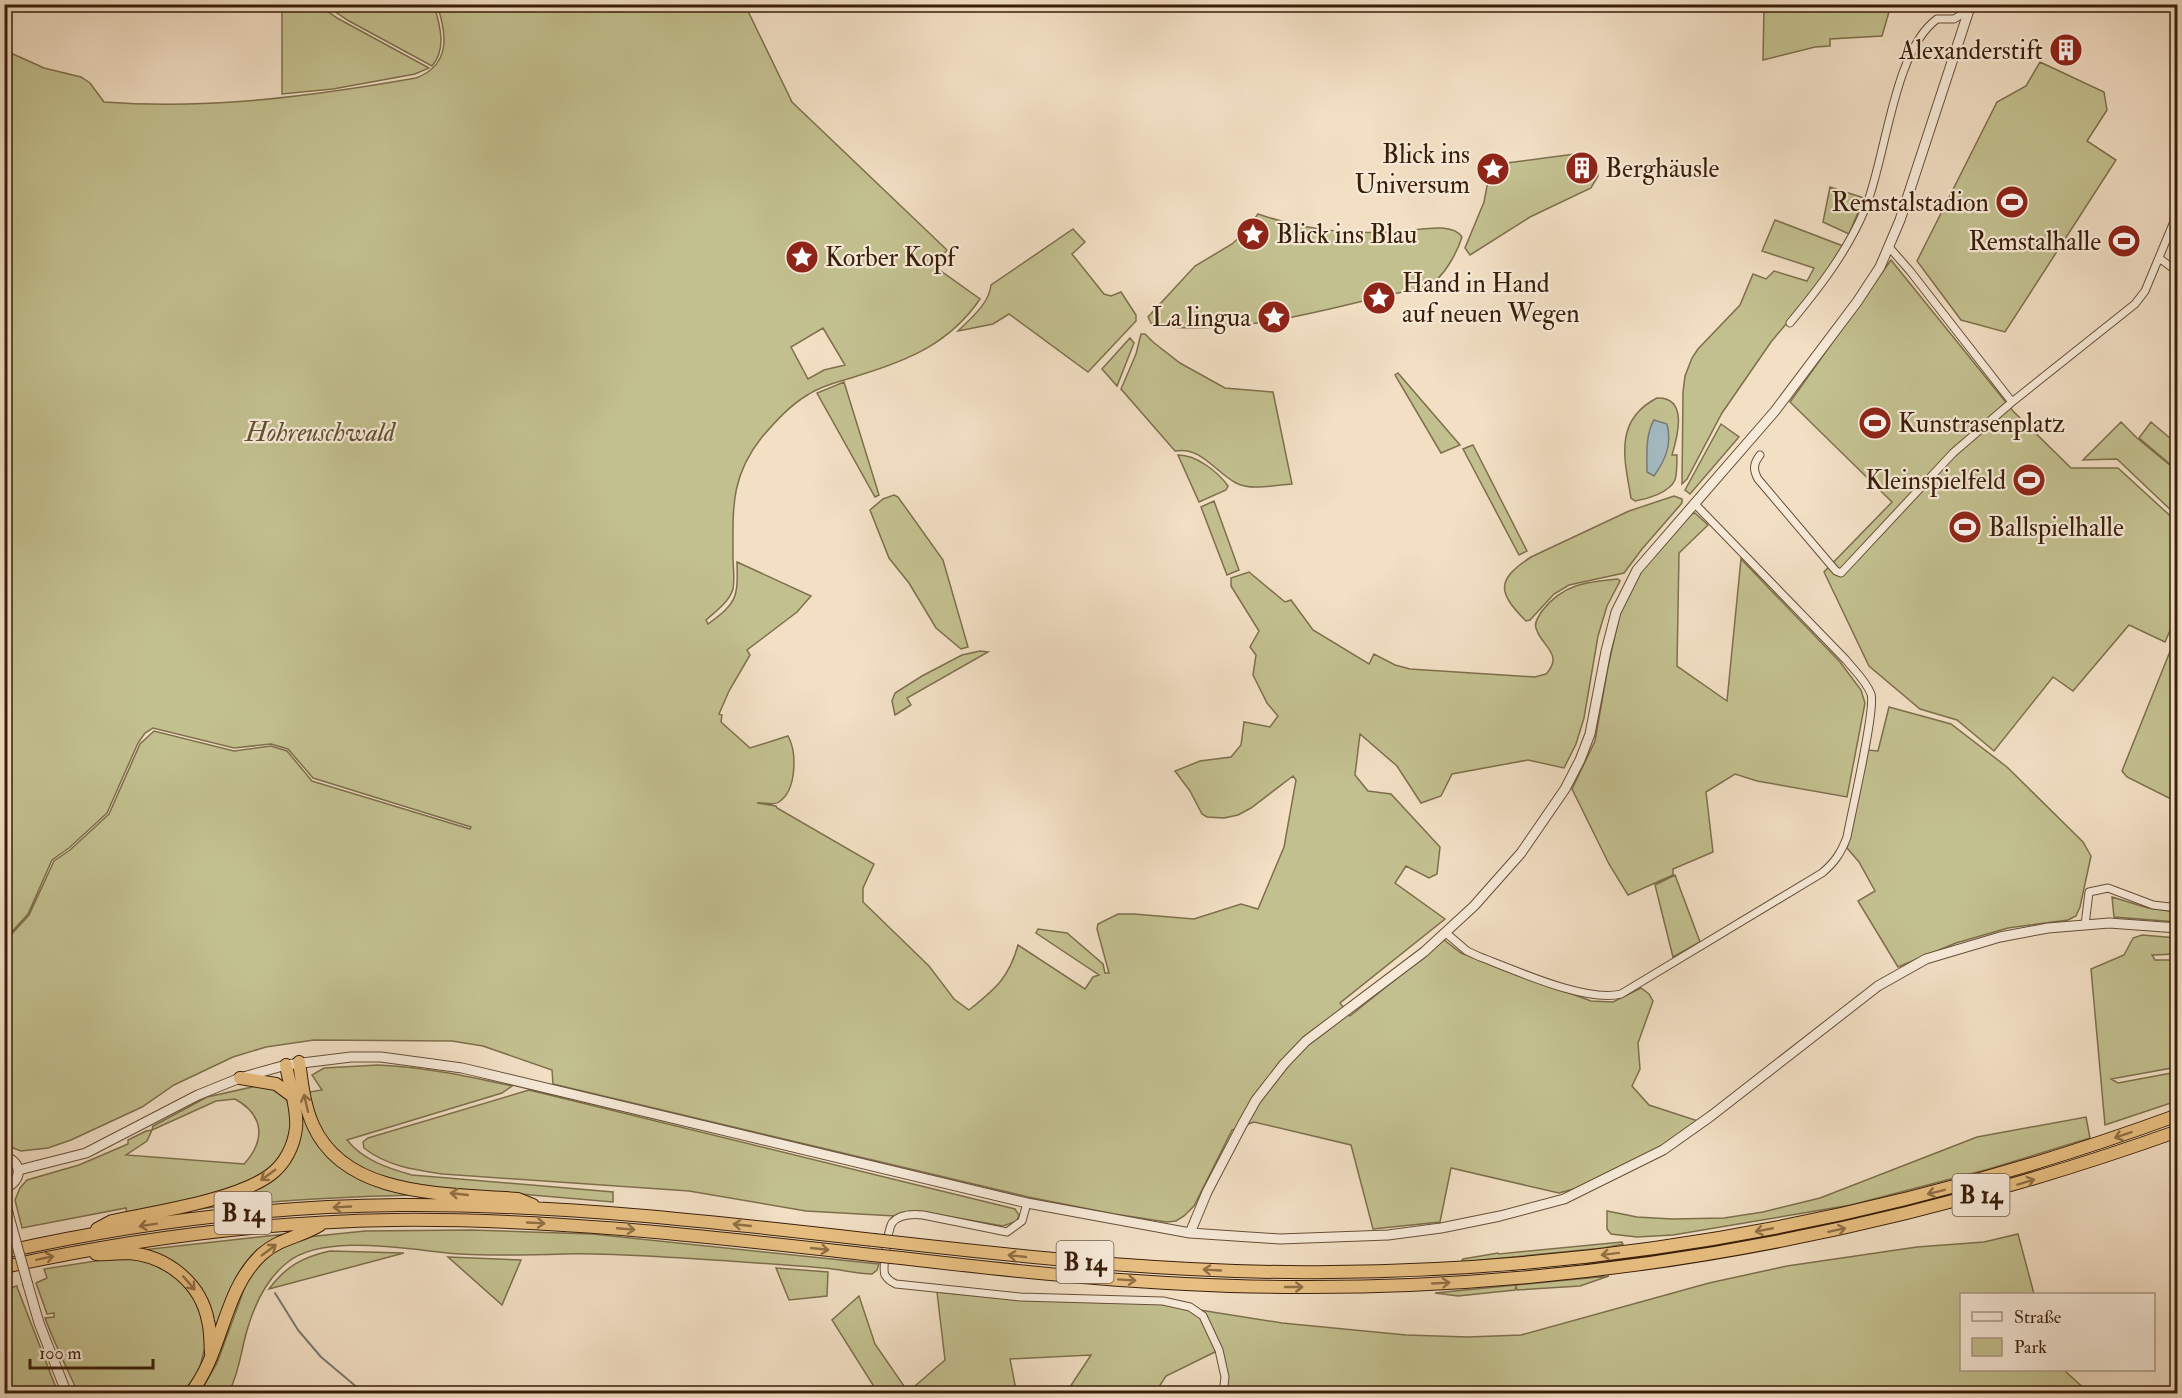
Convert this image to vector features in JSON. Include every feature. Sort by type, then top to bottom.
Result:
[{"type":"highway","points":[[299,1062],[307,1110],[313,1126],[328,1149],[346,1166],[386,1184],[518,1199],[542,1208]]},
{"type":"highway","points":[[88,1235],[112,1221],[227,1194],[248,1187],[272,1174],[283,1162],[294,1139],[296,1125],[286,1065]]},
{"type":"highway","points":[[240,1078],[276,1084],[291,1095]]},
{"type":"highway","name":"B 14","points":[[4,1252],[88,1235],[207,1217],[320,1208],[400,1205],[542,1208],[712,1222],[1097,1263],[1228,1271],[1414,1270],[1577,1258],[1668,1247],[1759,1231],[1898,1201],[2016,1169],[2178,1115]]},
{"type":"highway","name":"B 14","points":[[4,1267],[85,1250],[210,1231],[324,1222],[449,1220],[568,1225],[711,1237],[1082,1277],[1235,1286],[1373,1286],[1525,1278],[1678,1260],[1780,1243],[1863,1225],[2009,1187],[2178,1131]]},
{"type":"highway","points":[[190,1394],[206,1371],[238,1286],[252,1265],[272,1247],[292,1236],[311,1231],[324,1222]]},
{"type":"highway","points":[[85,1250],[98,1255],[129,1253],[149,1257],[178,1272],[195,1289],[206,1311],[211,1355]]},
{"type":"street","points":[[1190,1233],[1207,1192],[1242,1125],[1256,1100],[1284,1064],[1306,1041],[1400,971],[1446,933],[1521,853],[1569,782],[1590,734],[1616,612],[1642,563],[1806,373],[1869,285],[1889,248],[1970,7]]},
{"type":"street","points":[[1790,323],[1822,283],[1846,246],[1864,211],[1879,168],[1887,124],[1920,36],[1937,20],[1954,19],[1970,7]]},
{"type":"street","points":[[1760,455],[1755,462],[1754,472],[1758,480],[1836,571],[1841,573],[1953,453],[2012,402],[2135,304],[2145,291],[2178,212]]},
{"type":"street","points":[[1889,248],[1910,271],[2012,402]]},
{"type":"street","points":[[2159,258],[2178,272]]},
{"type":"street","points":[[1446,933],[1467,951],[1480,957],[1567,988],[1594,996],[1609,997],[1621,994],[1822,873],[1834,864],[1842,852],[1869,724],[1872,696],[1864,681],[1846,660],[1694,502]]},
{"type":"street","points":[[2085,925],[2089,892],[2108,888],[2153,905],[2178,908]]},
{"type":"street","points":[[19,1170],[86,1154],[198,1095],[240,1078],[299,1062],[351,1057],[381,1057],[462,1068],[1027,1203],[1190,1233],[1280,1239],[1388,1235],[1442,1228],[1564,1199],[1663,1150],[1712,1116],[1878,986],[1926,959],[2000,937],[2048,928],[2142,924],[2178,928]]},
{"type":"street","points":[[4,1157],[15,1162],[19,1170],[16,1181],[4,1188]]},
{"type":"street","points":[[4,1194],[39,1323],[67,1394]]},
{"type":"street","points":[[1027,1203],[1022,1221],[1007,1232],[923,1215],[909,1214],[897,1219],[890,1231],[884,1268],[886,1276],[896,1284],[1020,1297],[1163,1301],[1190,1307],[1203,1316],[1220,1350],[1225,1377],[1223,1394]]},
{"type":"green space","points":[[1764,4],[1891,5],[1882,36],[1830,39],[1830,46],[1815,47],[1763,60]]},
{"type":"green space","points":[[282,5],[319,5],[337,18],[429,68],[415,74],[333,89],[282,94]]},
{"type":"green space","points":[[325,5],[434,5],[441,37],[437,59],[432,66],[349,21]]},
{"type":"green space","name":"Hohreuschwald","points":[[437,5],[745,5],[792,102],[947,250],[934,266],[980,299],[955,327],[927,348],[895,363],[827,385],[802,398],[789,408],[762,437],[744,466],[736,494],[733,524],[733,589],[725,602],[706,620],[708,624],[718,617],[734,599],[737,562],[811,596],[797,612],[747,650],[750,655],[729,691],[719,714],[722,715],[721,722],[750,748],[788,736],[794,761],[789,789],[777,803],[757,803],[776,806],[874,864],[863,888],[863,902],[929,966],[954,999],[969,1010],[978,1003],[1005,975],[1018,945],[1085,989],[1093,977],[1099,975],[1036,933],[1038,929],[1067,933],[1103,964],[1105,973],[1109,973],[1097,929],[1098,924],[1118,914],[1194,919],[1241,904],[1258,909],[1284,847],[1296,780],[1293,776],[1251,808],[1238,815],[1224,818],[1207,817],[1202,814],[1190,791],[1175,771],[1200,761],[1231,757],[1241,745],[1244,722],[1270,727],[1278,716],[1267,703],[1253,675],[1256,655],[1250,647],[1259,631],[1231,586],[1231,578],[1249,572],[1285,602],[1291,600],[1313,630],[1369,664],[1374,654],[1395,665],[1410,669],[1535,677],[1546,674],[1553,661],[1550,650],[1536,628],[1536,621],[1542,611],[1558,595],[1576,586],[1618,579],[1620,581],[1607,606],[1598,636],[1584,718],[1576,744],[1564,768],[1528,760],[1452,774],[1441,796],[1421,803],[1397,766],[1360,734],[1355,775],[1368,791],[1391,794],[1440,847],[1437,874],[1429,878],[1406,866],[1395,883],[1445,919],[1340,1003],[1350,1016],[1444,940],[1461,953],[1591,1001],[1613,1002],[1641,988],[1649,994],[1653,1001],[1638,1043],[1640,1069],[1632,1086],[1649,1105],[1698,1121],[1658,1150],[1581,1187],[1559,1193],[1451,1168],[1440,1222],[1373,1229],[1351,1145],[1254,1122],[1232,1130],[1194,1206],[1176,1221],[1167,1222],[1028,1197],[553,1084],[552,1070],[483,1046],[452,1041],[314,1040],[266,1047],[233,1057],[174,1085],[142,1107],[71,1140],[48,1148],[21,1151],[5,1145],[4,963],[7,961],[9,937],[29,915],[54,861],[70,850],[109,814],[140,744],[154,731],[234,751],[271,746],[287,751],[312,781],[470,829],[471,827],[313,778],[288,749],[271,744],[234,748],[153,728],[145,733],[138,743],[107,813],[69,848],[52,860],[28,914],[7,937],[5,961],[4,50],[44,68],[81,77],[90,83],[104,102],[183,104],[261,100],[416,78],[427,72],[441,57],[444,37]],"holes":[[[823,328],[845,365],[824,370],[808,379],[791,347]]]},
{"type":"green space","points":[[2040,62],[2104,92],[2107,110],[2087,141],[2116,160],[2005,332],[1961,320],[1917,261],[1997,102],[2026,86]]},
{"type":"green space","points":[[1575,154],[1587,156],[1596,163],[1598,176],[1591,188],[1530,217],[1470,255],[1465,248],[1484,202],[1491,165]]},
{"type":"green space","points":[[1830,187],[1864,198],[1849,234],[1823,222]]},
{"type":"green space","points":[[1258,214],[1312,228],[1348,232],[1385,232],[1443,228],[1457,232],[1462,237],[1452,260],[1440,276],[1419,288],[1269,321],[1210,328],[1152,325],[1148,317],[1195,266],[1232,244],[1245,232]]},
{"type":"green space","points":[[1775,220],[1843,246],[1820,283],[1771,342],[1722,413],[1687,479],[1682,484],[1683,392],[1685,376],[1692,358],[1740,305],[1753,274],[1766,279],[1774,271],[1807,281],[1814,268],[1762,251]]},
{"type":"green space","points":[[1073,229],[1085,242],[1072,254],[1104,294],[1111,296],[1121,292],[1136,315],[1136,321],[1088,372],[1009,314],[993,324],[958,331],[983,304],[991,285]]},
{"type":"green space","points":[[1891,260],[2013,411],[2071,468],[2118,468],[2177,522],[2177,615],[2165,642],[2129,625],[2073,691],[2053,677],[1994,751],[1957,720],[1920,709],[1869,666],[1824,572],[1892,502],[1790,402]]},
{"type":"green space","points":[[1141,334],[1145,334],[1180,363],[1225,388],[1273,392],[1292,484],[1249,487],[1228,478],[1193,452],[1175,451],[1121,389],[1136,354]]},
{"type":"green space","points":[[1130,338],[1134,343],[1117,386],[1102,369]]},
{"type":"green space","points":[[1398,373],[1460,445],[1441,453],[1395,375]]},
{"type":"green space","points":[[844,382],[879,495],[875,497],[817,393]]},
{"type":"green space","points":[[1657,398],[1667,399],[1677,410],[1677,438],[1672,455],[1677,455],[1676,477],[1672,485],[1663,492],[1635,501],[1631,498],[1628,483],[1625,441],[1634,417],[1643,407]]},
{"type":"green space","points":[[2121,422],[2177,471],[2177,516],[2117,459],[2083,460]]},
{"type":"green space","points":[[2151,422],[2177,444],[2177,470],[2139,438]]},
{"type":"green space","points":[[1721,424],[1739,437],[1690,494],[1685,490]]},
{"type":"green space","points":[[1473,445],[1527,551],[1519,555],[1463,449]]},
{"type":"green space","points":[[1178,455],[1200,461],[1213,470],[1228,486],[1226,490],[1199,502]]},
{"type":"green space","points":[[894,495],[898,497],[943,560],[968,647],[961,649],[936,628],[909,583],[889,558],[870,510],[883,499]]},
{"type":"green space","points":[[1674,496],[1682,499],[1682,503],[1624,573],[1569,585],[1554,594],[1530,620],[1526,621],[1516,611],[1506,594],[1505,587],[1506,580],[1520,565],[1531,557],[1629,511]]},
{"type":"green space","points":[[1214,501],[1239,570],[1227,575],[1201,507]]},
{"type":"green space","points":[[1695,513],[1708,525],[1679,553],[1677,666],[1727,701],[1741,559],[1840,662],[1861,690],[1865,703],[1847,797],[1757,781],[1735,774],[1706,792],[1713,852],[1673,869],[1673,875],[1628,895],[1609,864],[1572,789],[1595,741],[1620,613],[1640,572],[1691,514]]},
{"type":"green space","points":[[2177,634],[2177,802],[2127,777],[2122,771]]},
{"type":"green space","points":[[980,651],[988,652],[907,698],[911,705],[895,715],[892,701],[895,693],[962,655]]},
{"type":"green space","points":[[1889,707],[1951,724],[2007,767],[2083,842],[2091,856],[2076,916],[2068,920],[2008,928],[1956,943],[1898,967],[1858,901],[1875,891],[1859,862],[1847,848],[1867,750],[1878,751]]},
{"type":"green space","points":[[1675,875],[1700,942],[1673,957],[1655,885]]},
{"type":"green space","points":[[2112,897],[2148,908],[2177,912],[2177,922],[2114,917]]},
{"type":"green space","points":[[2142,935],[2177,938],[2177,954],[2152,955],[2155,960],[2177,960],[2177,1067],[2111,1079],[2118,1083],[2177,1072],[2177,1101],[2105,1125],[2091,969],[2124,955],[2133,938]]},
{"type":"green space","points":[[378,1065],[462,1075],[512,1086],[502,1093],[347,1140],[368,1158],[412,1175],[613,1192],[613,1202],[412,1185],[360,1169],[337,1152],[317,1124],[309,1092],[322,1090],[312,1075],[324,1068]]},
{"type":"green space","points":[[294,1076],[323,1150],[414,1195],[298,1200],[182,1211],[218,1202],[289,1160]]},
{"type":"green space","points":[[261,1085],[282,1094],[290,1108],[291,1120],[287,1145],[278,1162],[250,1182],[185,1202],[127,1214],[126,1208],[22,1228],[15,1200],[20,1188],[27,1180],[79,1165],[128,1144],[128,1140],[152,1130],[153,1126],[207,1097]],"holes":[[[235,1099],[245,1105],[256,1120],[259,1128],[256,1146],[244,1164],[126,1155],[147,1141],[152,1130],[216,1101]]]},
{"type":"green space","points":[[529,1090],[1015,1209],[1019,1215],[1017,1221],[1003,1226],[918,1211],[895,1216],[806,1211],[689,1191],[443,1174],[392,1163],[364,1148],[363,1142],[368,1138]]},
{"type":"green space","points":[[2086,1117],[2090,1138],[1989,1169],[1851,1205],[1673,1235],[1637,1237],[1611,1234],[1607,1229],[1607,1211],[1637,1217],[1672,1219],[1724,1218],[1763,1212],[1820,1198],[1977,1137]]},
{"type":"green space","points":[[471,1230],[592,1234],[879,1264],[877,1270],[872,1274],[788,1265],[624,1255],[487,1255],[347,1245],[324,1248],[304,1253],[288,1262],[268,1283],[251,1318],[236,1376],[229,1392],[199,1394],[217,1363],[246,1284],[257,1266],[273,1252],[307,1237],[365,1231]]},
{"type":"green space","points":[[286,1234],[260,1252],[215,1339],[206,1301],[142,1250]]},
{"type":"green space","points":[[2018,1234],[2034,1293],[1960,1293],[1960,1371],[2065,1371],[2089,1393],[1223,1394],[1219,1350],[1166,1376],[1155,1393],[1066,1393],[1091,1355],[1010,1359],[1018,1393],[878,1393],[832,1320],[859,1296],[875,1344],[908,1392],[945,1360],[937,1292],[1018,1300],[1162,1304],[1282,1323],[1406,1335],[1468,1337],[1521,1335],[1709,1283],[1787,1266],[1917,1247],[1984,1242]]},
{"type":"green space","points":[[1622,1242],[1623,1244],[1604,1248],[1461,1262],[1463,1259],[1498,1253]]},
{"type":"green space","points":[[330,1251],[404,1253],[269,1289],[289,1268],[311,1256]]},
{"type":"green space","points":[[448,1257],[521,1260],[502,1305]]},
{"type":"green space","points":[[115,1258],[142,1259],[166,1269],[192,1291],[204,1318],[205,1347],[199,1371],[183,1393],[78,1393],[45,1318],[54,1317],[54,1313],[47,1314],[36,1283],[47,1278],[44,1269]]},
{"type":"green space","points":[[776,1268],[828,1272],[827,1296],[789,1300]]},
{"type":"green space","points":[[1609,1276],[1580,1286],[1517,1290],[1516,1286],[1515,1290],[1458,1296],[1435,1293]]},
{"type":"green space","points":[[17,1286],[58,1393],[5,1393],[5,1289]]},
{"type":"water","points":[[1654,420],[1667,424],[1669,438],[1665,457],[1654,476],[1647,472],[1647,459],[1648,439]]},
{"type":"waterway","points":[[275,1293],[298,1330],[321,1357],[365,1394]]},
{"type":"place","name":"Alexanderstift","points":[[2066,50]]},
{"type":"place","name":"Berghäusle","points":[[1582,168]]},
{"type":"place","name":"Blick ins Universum","points":[[1493,169]]},
{"type":"place","name":"Remstalstadion","points":[[2012,202]]},
{"type":"place","name":"Blick ins Blau","points":[[1253,234]]},
{"type":"place","name":"Remstalhalle","points":[[2124,241]]},
{"type":"place","name":"Korber Kopf","points":[[802,257]]},
{"type":"place","name":"Hand in Hand auf neuen Wegen","points":[[1379,298]]},
{"type":"place","name":"La lingua","points":[[1274,317]]},
{"type":"place","name":"Kunstrasenplatz","points":[[1875,423]]},
{"type":"place","name":"Kleinspielfeld","points":[[2029,480]]},
{"type":"place","name":"Ballspielhalle","points":[[1965,527]]}]
